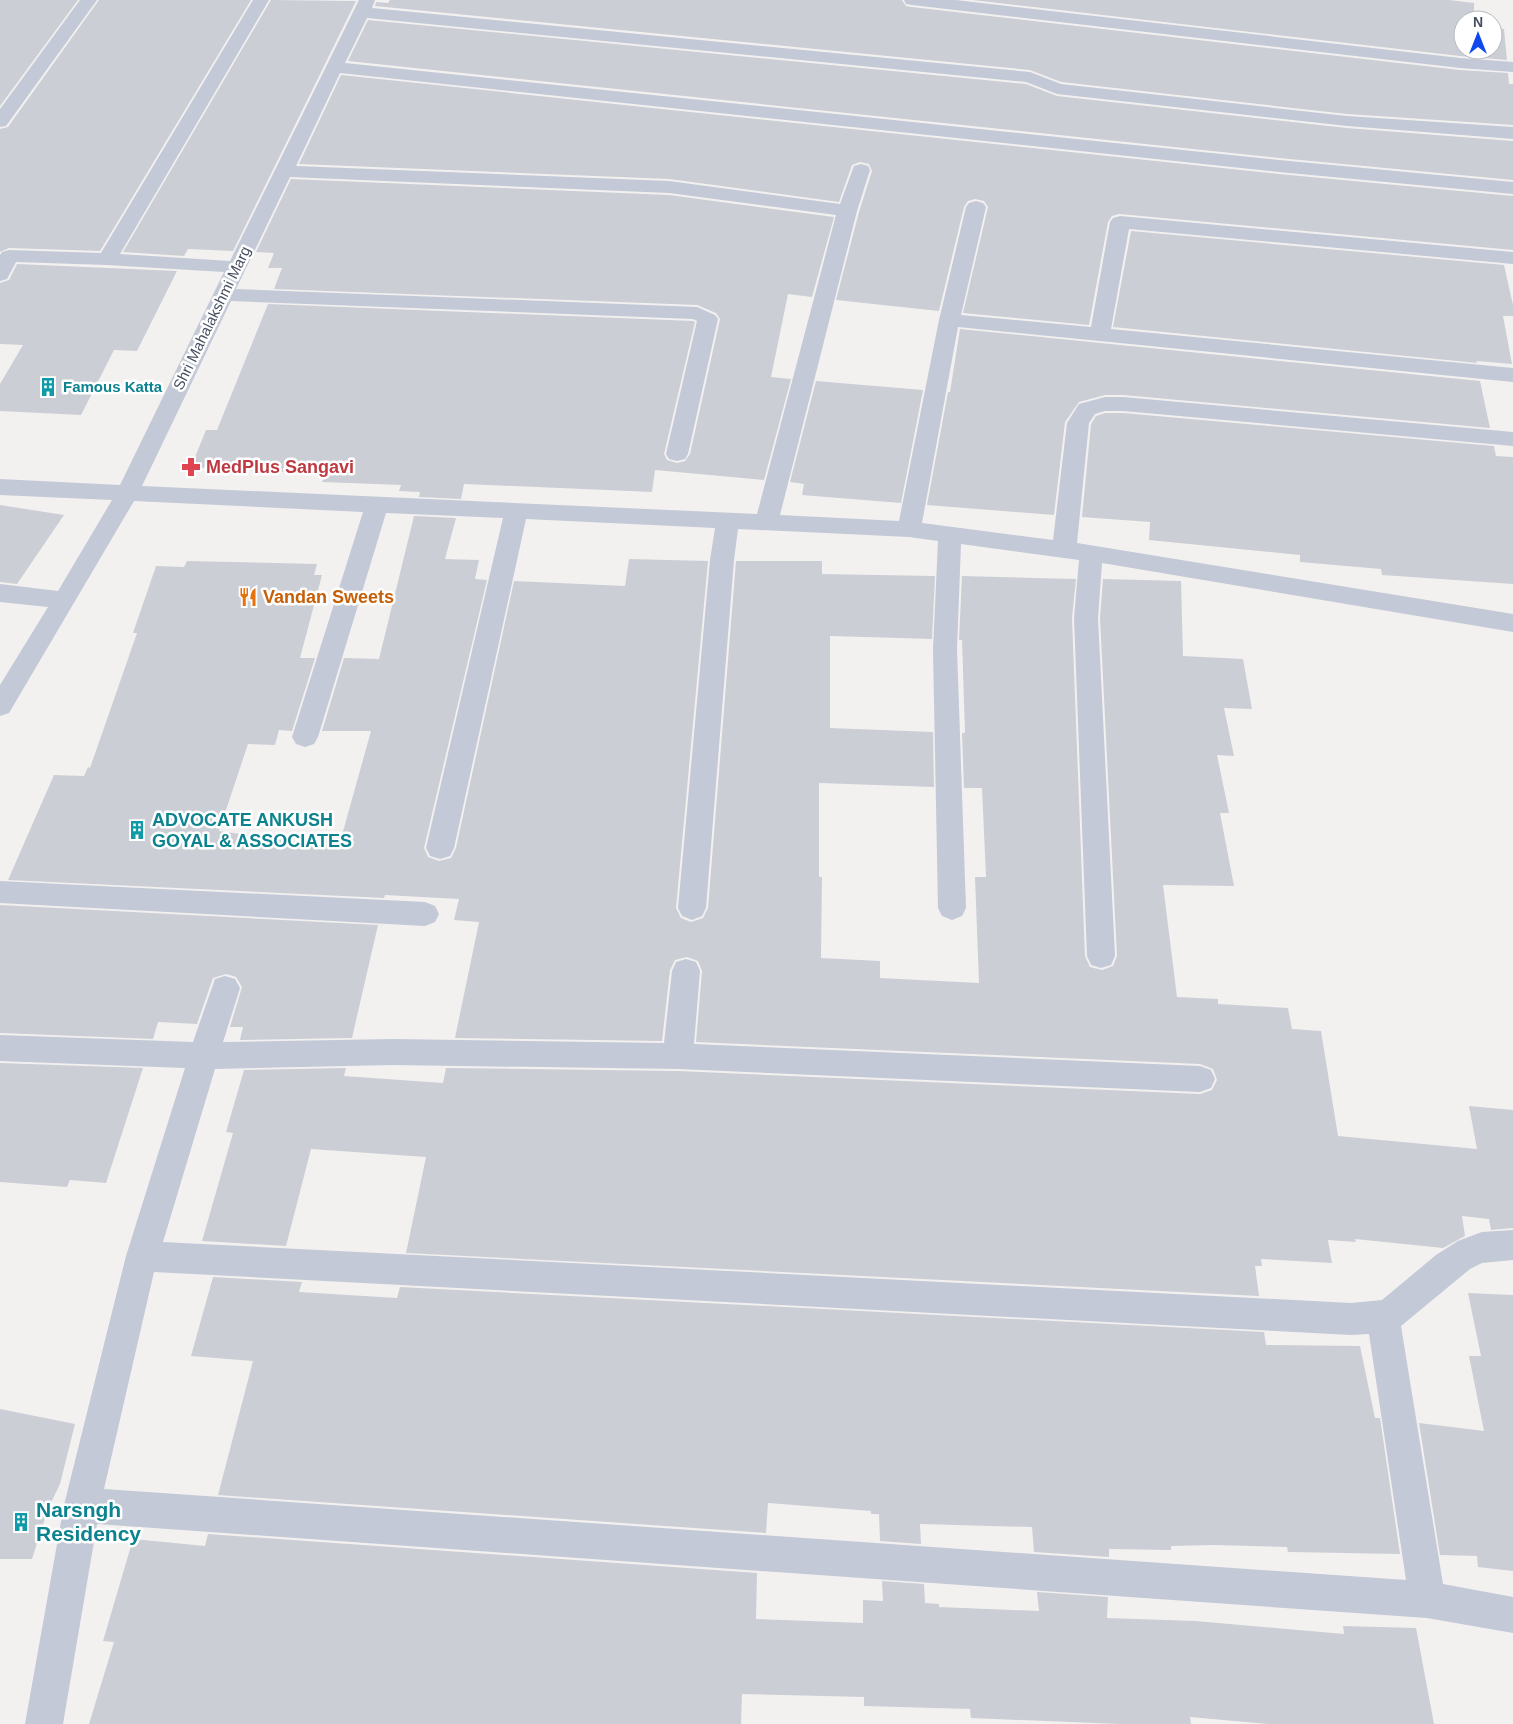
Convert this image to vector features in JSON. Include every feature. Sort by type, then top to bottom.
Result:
[{"type":"street","points":[[0,122],[89,0]]},
{"type":"street","points":[[107,259],[261,0]]},
{"type":"street","points":[[912,0],[1460,63],[1513,67]]},
{"type":"street","points":[[364,6],[1030,77],[1057,89],[1348,121],[1513,133]]},
{"type":"street","name":"Shri Mahalakshmi Marg","points":[[0,706],[65,600],[127,493],[364,6]]},
{"type":"street","points":[[334,67],[1260,164],[1513,188]]},
{"type":"street","points":[[766,523],[847,211],[861,170]]},
{"type":"street","points":[[284,171],[669,187],[847,211]]},
{"type":"street","points":[[909,529],[949,320],[976,207]]},
{"type":"street","points":[[1100,335],[1120,222],[1513,258]]},
{"type":"street","points":[[0,275],[9,256],[237,266]]},
{"type":"street","points":[[224,295],[697,313],[708,319],[676,454]]},
{"type":"street","points":[[949,320],[1513,375]]},
{"type":"street","points":[[1064,550],[1078,423],[1087,409],[1105,404],[1123,404],[1513,439]]},
{"type":"street","points":[[0,487],[909,529],[1091,554],[1513,623]]},
{"type":"street","points":[[305,737],[377,505]]},
{"type":"street","points":[[440,848],[516,511]]},
{"type":"street","points":[[692,908],[722,560],[728,521]]},
{"type":"street","points":[[950,535],[945,649],[952,908]]},
{"type":"street","points":[[1091,554],[1086,618],[1101,956]]},
{"type":"street","points":[[0,593],[65,600]]},
{"type":"street","points":[[0,892],[425,914]]},
{"type":"street","points":[[678,1056],[686,971]]},
{"type":"street","points":[[44,1724],[82,1505],[142,1256],[226,988]]},
{"type":"street","points":[[0,1048],[205,1056],[393,1052],[678,1056],[1200,1080]]},
{"type":"street","points":[[142,1256],[1326,1319],[1383,1316],[1403,1305],[1464,1253],[1481,1246],[1496,1244],[1513,1246]]},
{"type":"street","points":[[1383,1316],[1427,1600]]},
{"type":"street","points":[[82,1505],[1427,1600],[1513,1615]]},
{"type":"building","points":[[0,0],[78,0],[0,106]]},
{"type":"building","points":[[99,0],[251,0],[100,251],[9,248],[0,252],[0,129],[8,127]]},
{"type":"building","points":[[271,0],[356,1],[233,251],[188,249],[184,256],[123,252]]},
{"type":"building","points":[[390,0],[902,0],[906,6],[912,7],[1460,70],[1508,73],[1509,84],[1513,84],[1513,125],[1347,114],[1061,82],[1030,70],[375,6],[376,2],[388,3]]},
{"type":"building","points":[[972,0],[1449,0],[1474,3],[1474,10],[1453,10],[1453,55]]},
{"type":"building","points":[[368,20],[1026,84],[1057,96],[1347,128],[1513,141],[1513,180],[1279,158],[348,61]]},
{"type":"building","points":[[1503,29],[1504,29],[1507,60],[1503,60]]},
{"type":"building","points":[[341,75],[1279,174],[1513,196],[1513,250],[1119,214],[1112,216],[1108,222],[1089,325],[963,313],[988,207],[984,201],[975,199],[968,201],[964,207],[939,311],[836,300],[859,212],[872,171],[869,164],[860,162],[852,165],[839,202],[669,179],[299,164]]},
{"type":"building","points":[[291,179],[669,195],[834,217],[812,297],[788,294],[771,377],[791,379],[764,480],[655,470],[652,492],[464,484],[461,499],[419,497],[420,492],[399,491],[401,485],[322,482],[325,474],[191,467],[206,430],[217,430],[268,304],[693,321],[695,322],[664,454],[667,460],[677,463],[685,461],[690,454],[720,319],[716,313],[697,305],[274,289],[282,268],[268,268],[274,253],[256,252]]},
{"type":"building","points":[[1131,231],[1504,265],[1513,305],[1513,316],[1503,316],[1512,364],[1476,361],[1477,363],[1113,327]]},
{"type":"building","points":[[17,264],[177,271],[137,351],[114,350],[81,415],[0,411],[0,384],[23,345],[0,344],[0,283],[9,280]]},
{"type":"building","points":[[960,329],[1480,381],[1490,428],[1123,395],[1105,395],[1079,402],[1065,422],[1054,515],[927,505],[948,392],[950,392]]},
{"type":"building","points":[[816,381],[923,390],[901,503],[802,495],[804,484],[790,482]]},
{"type":"building","points":[[1105,413],[1123,413],[1494,446],[1496,456],[1513,457],[1513,584],[1382,575],[1381,569],[1300,562],[1300,555],[1149,540],[1150,522],[1082,517],[1091,424],[1096,416]]},
{"type":"building","points":[[0,505],[64,515],[17,584],[0,582]]},
{"type":"building","points":[[414,516],[456,518],[445,559],[479,560],[475,579],[487,580],[424,848],[428,857],[439,861],[451,858],[456,848],[514,581],[625,586],[629,559],[708,561],[676,908],[681,918],[691,922],[703,918],[708,908],[736,561],[822,561],[822,574],[935,576],[932,639],[830,636],[830,728],[933,732],[934,787],[819,783],[819,877],[822,877],[821,958],[880,961],[880,978],[979,983],[975,877],[986,877],[982,788],[964,788],[962,733],[965,733],[962,640],[959,640],[962,576],[1076,579],[1072,618],[1085,956],[1090,967],[1102,970],[1113,966],[1117,956],[1100,618],[1103,579],[1181,581],[1183,656],[1243,659],[1252,709],[1224,708],[1234,756],[1217,755],[1229,813],[1220,813],[1234,886],[1163,885],[1177,997],[1218,999],[1218,1004],[1288,1008],[1292,1029],[1321,1031],[1338,1136],[1477,1149],[1469,1106],[1513,1110],[1513,1228],[1491,1230],[1489,1219],[1462,1216],[1465,1236],[1443,1248],[1355,1239],[1356,1242],[1328,1240],[1332,1263],[1261,1259],[1262,1266],[1255,1266],[1259,1296],[406,1253],[426,1157],[311,1149],[286,1246],[202,1241],[233,1133],[226,1132],[244,1070],[346,1068],[344,1076],[443,1083],[446,1068],[678,1071],[1200,1094],[1212,1090],[1217,1080],[1213,1069],[1200,1064],[696,1042],[702,971],[698,961],[687,957],[675,960],[670,970],[662,1041],[455,1038],[479,922],[454,920],[459,899],[385,895],[384,898],[8,880],[54,775],[84,776],[88,767],[90,768],[137,633],[133,633],[156,566],[184,567],[187,561],[317,564],[314,575],[322,575],[300,658],[315,658],[292,731],[279,730],[275,745],[248,744],[219,831],[323,846],[325,838],[338,839],[339,834],[342,835],[371,731],[322,731],[344,658],[379,659]]},
{"type":"building","points":[[0,905],[378,925],[352,1038],[240,1040],[243,1027],[230,1027],[242,987],[236,977],[226,974],[213,978],[197,1024],[158,1022],[153,1039],[0,1033]]},
{"type":"building","points":[[0,1063],[143,1068],[106,1183],[70,1180],[67,1187],[0,1182]]},
{"type":"building","points":[[213,1277],[302,1282],[299,1292],[397,1298],[400,1287],[1264,1332],[1266,1345],[1360,1346],[1375,1418],[1380,1418],[1400,1554],[1288,1552],[1287,1547],[1214,1545],[1171,1546],[1171,1550],[1109,1549],[1109,1557],[1034,1552],[1032,1527],[920,1524],[921,1544],[880,1541],[879,1514],[871,1514],[871,1511],[768,1503],[766,1533],[218,1495],[253,1361],[191,1356]]},
{"type":"building","points":[[1468,1293],[1513,1295],[1513,1571],[1478,1567],[1477,1556],[1440,1555],[1419,1423],[1484,1431],[1469,1356],[1481,1356]]},
{"type":"building","name":"Narsngh Residency","points":[[0,1409],[75,1424],[60,1484],[48,1509],[32,1559],[0,1559]]},
{"type":"building","points":[[208,1534],[757,1573],[756,1619],[863,1623],[863,1600],[883,1601],[882,1581],[924,1584],[925,1603],[939,1604],[939,1607],[1039,1611],[1037,1592],[1108,1597],[1107,1618],[1195,1621],[1344,1634],[1343,1626],[1416,1628],[1434,1724],[1268,1724],[1190,1717],[1191,1724],[1119,1724],[971,1718],[970,1709],[864,1706],[864,1697],[742,1694],[741,1724],[89,1724],[114,1642],[103,1641],[133,1539],[205,1546]]},
{"type":"place","name":"Famous Katta","points":[[48,387]]},
{"type":"place","name":"MedPlus Sangavi","points":[[191,467]]},
{"type":"place","name":"Vandan Sweets","points":[[248,597]]},
{"type":"place","name":"ADVOCATE ANKUSH GOYAL & ASSOCIATES","points":[[137,830]]},
{"type":"place","name":"Narsngh Residency","points":[[21,1522]]}]
